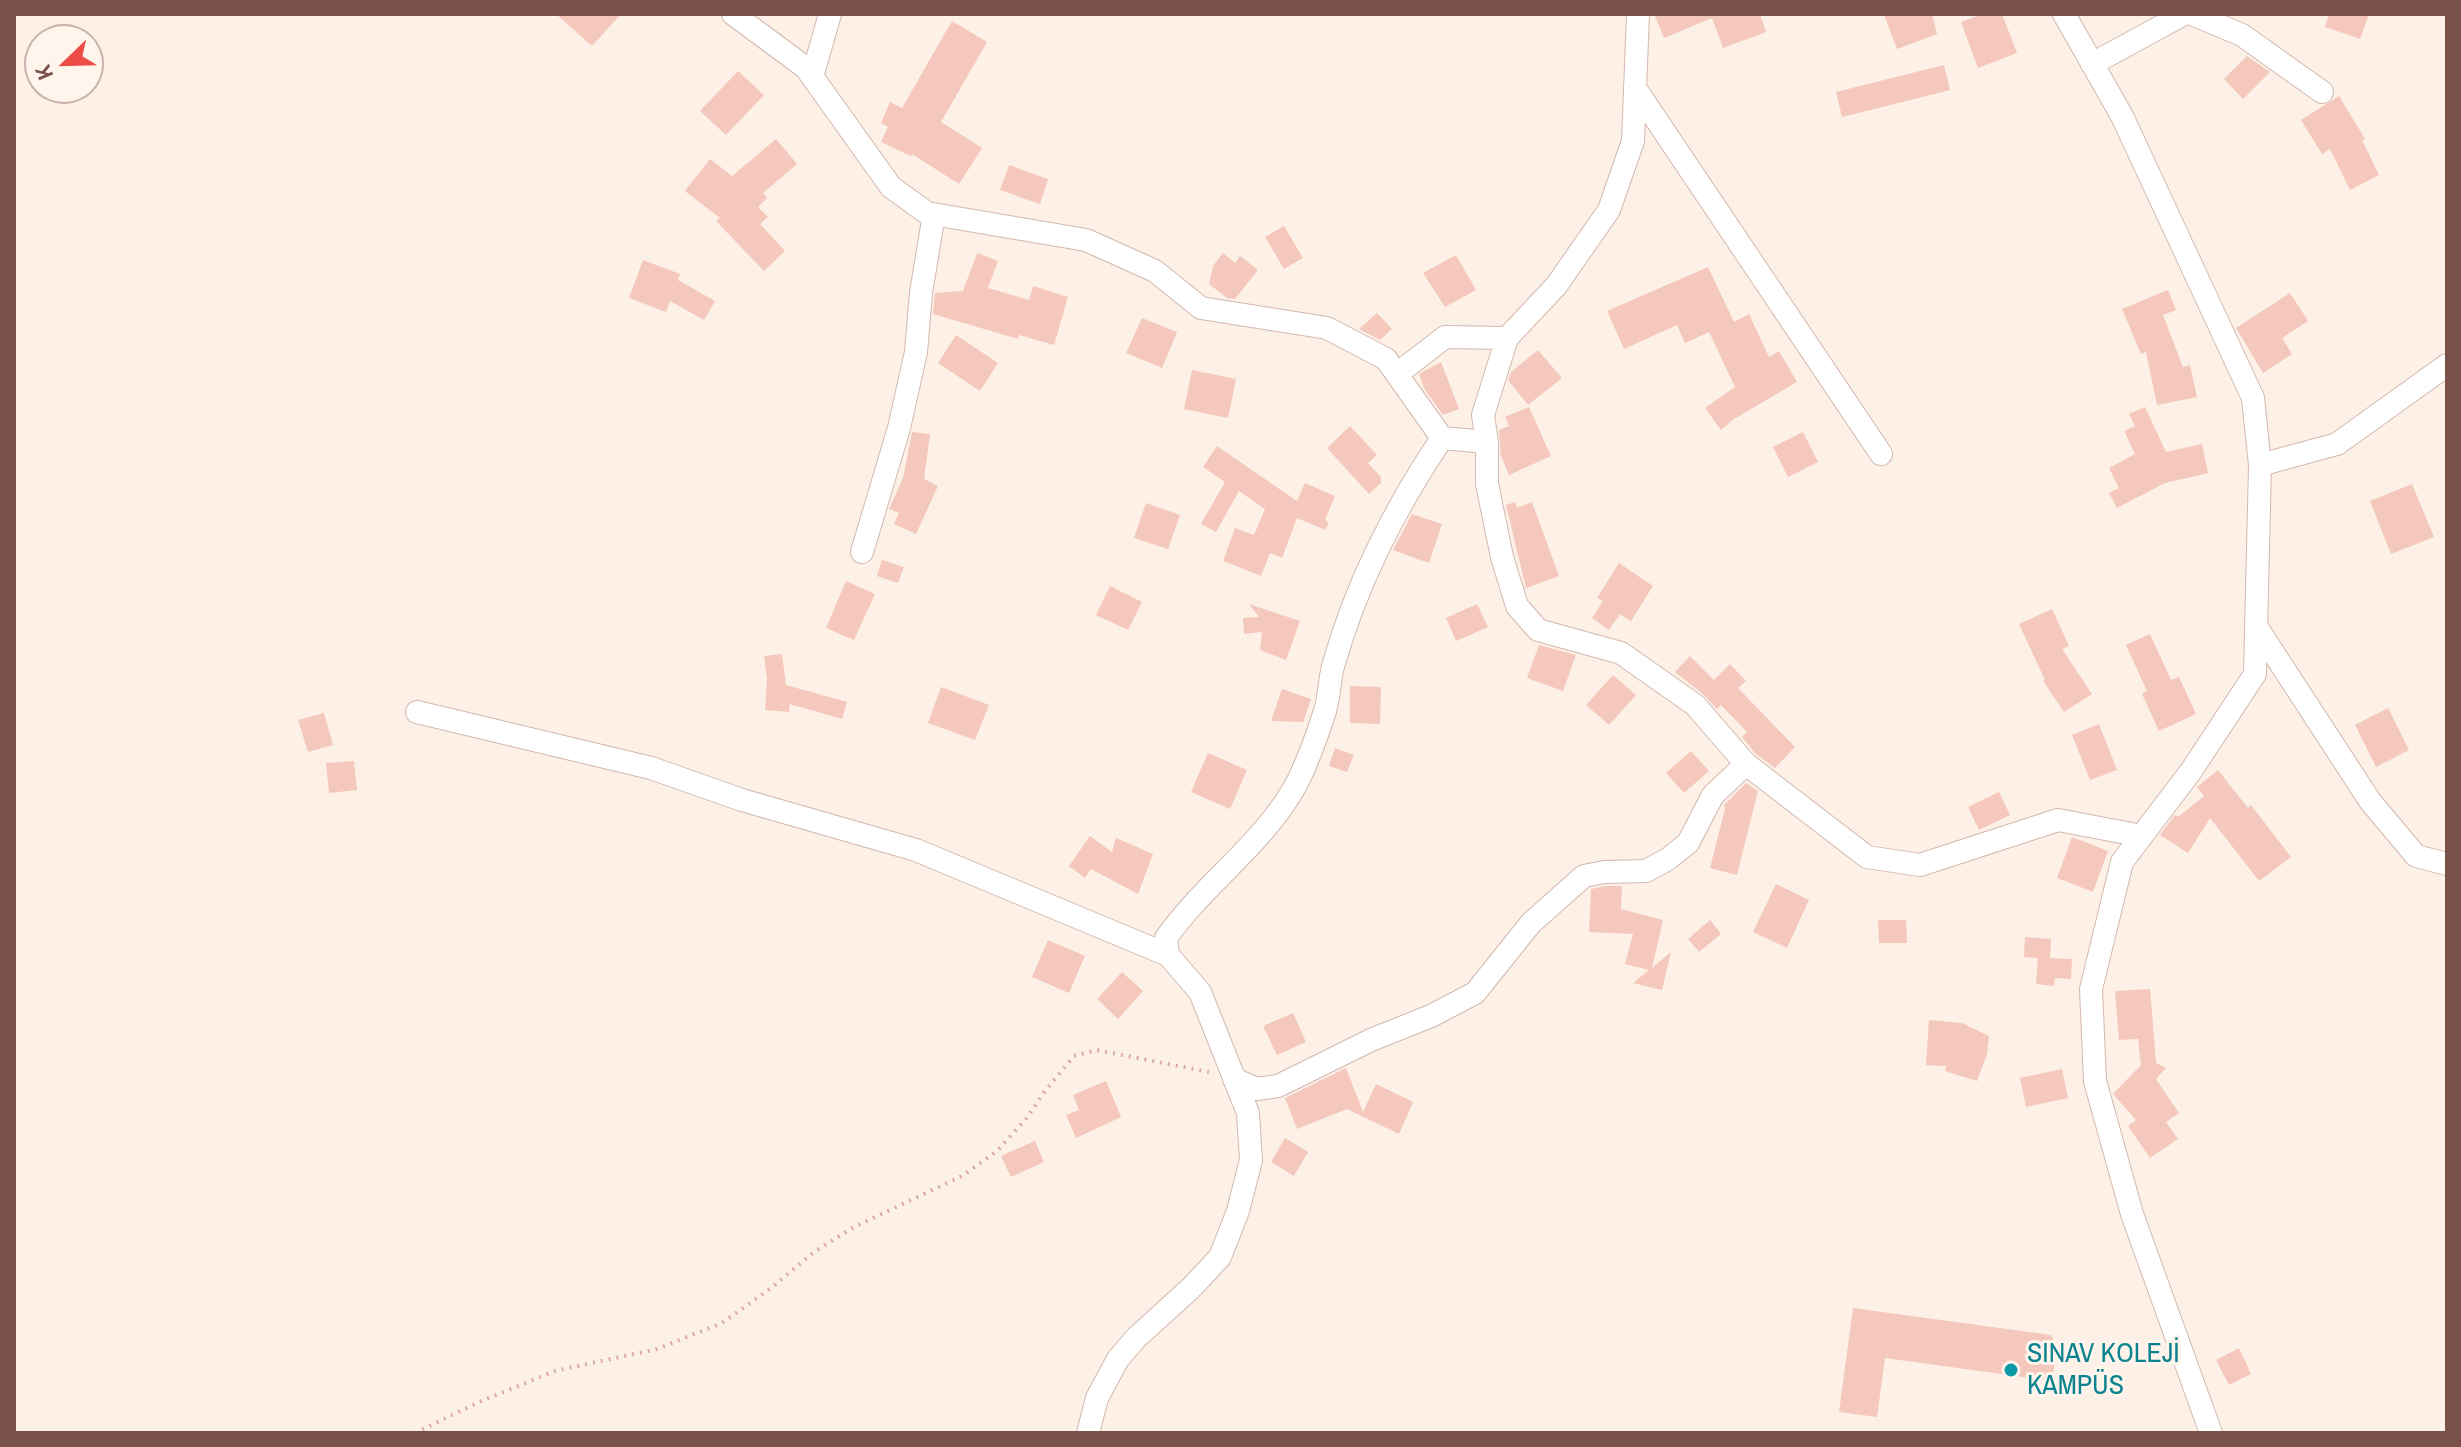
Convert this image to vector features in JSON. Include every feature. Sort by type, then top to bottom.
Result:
[{"type":"street","points":[[733,14],[806,68],[891,187],[927,213],[1086,240],[1155,271],[1201,308],[1327,328],[1386,359],[1442,438],[1487,442]]},
{"type":"street","points":[[812,77],[830,14]]},
{"type":"street","points":[[1638,14],[1633,141],[1609,210],[1556,286],[1507,338],[1483,415],[1487,442],[1487,484],[1502,557],[1517,606],[1538,630],[1621,653],[1695,705],[1746,764],[1867,857],[1920,865],[2058,820],[2142,836]]},
{"type":"street","points":[[2064,14],[2122,116],[2253,398],[2260,465],[2255,674],[2191,771],[2122,862],[2091,989],[2095,1081],[2132,1214],[2211,1433]]},
{"type":"street","points":[[2092,64],[2184,14]]},
{"type":"street","points":[[2192,14],[2242,35],[2322,92]]},
{"type":"street","points":[[1635,88],[1881,454]]},
{"type":"street","points":[[862,552],[899,428],[916,352],[921,293],[934,214]]},
{"type":"street","points":[[1397,374],[1445,337],[1507,338]]},
{"type":"street","points":[[2260,465],[2337,444],[2447,365]]},
{"type":"street","points":[[1168,955],[1166,938],[1178,920],[1247,851],[1299,779],[1326,709],[1333,665],[1364,574],[1412,482],[1442,438]]},
{"type":"street","points":[[2256,626],[2370,801],[2416,856],[2447,864]]},
{"type":"street","points":[[417,712],[651,768],[742,800],[916,850],[1168,955],[1200,992],[1248,1113],[1251,1160],[1238,1211],[1220,1257],[1118,1359],[1097,1398],[1088,1433]]},
{"type":"street","points":[[1234,1079],[1257,1089],[1278,1086],[1475,993],[1531,923],[1584,876],[1646,871],[1688,843],[1713,795],[1746,764]]},
{"type":"path","points":[[415,1433],[479,1402],[555,1371],[657,1349],[722,1323],[770,1289],[814,1252],[854,1227],[962,1176],[997,1151],[1074,1056],[1097,1050],[1190,1067],[1234,1079]]},
{"type":"building","points":[[556,14],[621,14],[592,46]]},
{"type":"building","points":[[1654,14],[1760,14],[1766,32],[1723,48],[1712,18],[1664,38]]},
{"type":"building","points":[[1884,14],[1932,14],[1937,34],[1897,49]]},
{"type":"building","points":[[1982,14],[2002,14],[2017,53],[1978,68],[1961,22]]},
{"type":"building","points":[[2329,14],[2369,14],[2360,39],[2325,27]]},
{"type":"building","points":[[952,21],[987,42],[941,122],[982,148],[959,184],[912,154],[881,142],[888,127],[881,123],[890,102],[902,108]]},
{"type":"building","points":[[2247,56],[2270,72],[2243,99],[2224,79]]},
{"type":"building","points":[[1944,65],[1950,90],[1842,117],[1836,92]]},
{"type":"building","points":[[738,71],[764,95],[726,135],[700,111]]},
{"type":"building","points":[[2339,96],[2365,139],[2362,140],[2379,175],[2350,190],[2330,149],[2322,154],[2301,120]]},
{"type":"building","points":[[776,139],[797,164],[763,193],[767,198],[758,207],[768,217],[760,224],[785,251],[764,271],[716,221],[720,218],[685,191],[710,159],[732,176]]},
{"type":"building","points":[[1009,165],[1048,179],[1040,204],[1000,190]]},
{"type":"building","points":[[1284,226],[1303,258],[1284,269],[1265,237]]},
{"type":"building","points":[[977,253],[998,261],[988,288],[1029,300],[1033,286],[1068,297],[1054,345],[1019,335],[1018,339],[933,314],[935,293],[963,291]]},
{"type":"building","points":[[1223,253],[1235,263],[1240,256],[1258,270],[1235,299],[1227,298],[1209,284],[1213,266]]},
{"type":"building","points":[[1456,255],[1476,290],[1445,307],[1423,273]]},
{"type":"building","points":[[643,260],[680,274],[678,280],[715,301],[704,320],[670,301],[666,312],[629,298]]},
{"type":"building","points":[[1708,267],[1734,322],[1749,314],[1769,357],[1779,351],[1797,382],[1721,430],[1705,408],[1735,387],[1709,332],[1685,343],[1677,325],[1624,349],[1607,311]]},
{"type":"building","points":[[2168,290],[2176,310],[2163,315],[2183,367],[2190,365],[2197,397],[2157,405],[2146,352],[2141,354],[2122,309]]},
{"type":"building","points":[[2290,293],[2308,321],[2282,338],[2292,354],[2263,373],[2236,328]]},
{"type":"building","points":[[1377,313],[1392,329],[1380,340],[1359,329]]},
{"type":"building","points":[[1142,318],[1177,332],[1162,368],[1126,353]]},
{"type":"building","points":[[956,335],[998,363],[980,391],[938,363]]},
{"type":"building","points":[[1538,350],[1562,378],[1528,405],[1508,380],[1511,372]]},
{"type":"building","points":[[1441,362],[1459,409],[1443,415],[1425,390],[1419,374]]},
{"type":"building","points":[[1192,370],[1236,379],[1228,418],[1184,409]]},
{"type":"building","points":[[1529,407],[1551,456],[1509,475],[1501,456],[1499,430],[1509,426],[1505,417]]},
{"type":"building","points":[[2145,407],[2166,452],[2202,444],[2208,473],[2165,483],[2117,508],[2109,493],[2119,488],[2109,468],[2135,454],[2124,431],[2135,426],[2129,414]]},
{"type":"building","points":[[1350,426],[1377,455],[1368,463],[1381,477],[1381,483],[1369,494],[1327,448]]},
{"type":"building","points":[[912,432],[930,434],[924,479],[938,486],[916,534],[894,524],[899,513],[889,509],[903,478]]},
{"type":"building","points":[[1803,432],[1818,462],[1788,477],[1773,447]]},
{"type":"building","points":[[1217,446],[1297,501],[1305,483],[1335,496],[1325,520],[1329,523],[1325,530],[1297,518],[1282,558],[1270,553],[1261,576],[1223,561],[1235,528],[1254,535],[1265,509],[1239,491],[1216,532],[1201,524],[1225,482],[1203,467]]},
{"type":"building","points":[[2412,484],[2434,537],[2391,554],[2370,501]]},
{"type":"building","points":[[1515,502],[1517,508],[1532,502],[1559,576],[1526,588],[1506,505]]},
{"type":"building","points":[[1146,503],[1180,515],[1168,549],[1134,538]]},
{"type":"building","points":[[1412,514],[1442,524],[1429,563],[1393,550]]},
{"type":"building","points":[[882,560],[904,567],[898,583],[877,576]]},
{"type":"building","points":[[1619,563],[1653,586],[1631,621],[1620,614],[1609,630],[1592,618],[1603,601],[1597,598]]},
{"type":"building","points":[[846,581],[875,594],[854,640],[826,628]]},
{"type":"building","points":[[1110,586],[1142,602],[1128,630],[1096,615]]},
{"type":"building","points":[[1249,604],[1300,621],[1286,660],[1260,650],[1262,632],[1244,634],[1243,618],[1259,617]]},
{"type":"building","points":[[1477,604],[1488,627],[1456,641],[1446,618]]},
{"type":"building","points":[[2052,609],[2069,646],[2062,649],[2092,694],[2064,712],[2043,681],[2019,624]]},
{"type":"building","points":[[2150,634],[2171,680],[2179,677],[2196,714],[2159,731],[2142,694],[2147,691],[2126,645]]},
{"type":"building","points":[[1539,645],[1576,655],[1563,691],[1527,678]]},
{"type":"building","points":[[782,654],[786,685],[847,702],[842,719],[790,704],[789,712],[765,710],[767,679],[764,656]]},
{"type":"building","points":[[1690,656],[1714,680],[1730,664],[1746,681],[1738,688],[1795,747],[1775,768],[1756,754],[1742,737],[1747,732],[1721,705],[1717,709],[1675,672]]},
{"type":"building","points":[[1613,675],[1636,695],[1609,725],[1586,705]]},
{"type":"building","points":[[1350,686],[1381,687],[1380,724],[1350,723]]},
{"type":"building","points":[[941,687],[989,705],[975,740],[928,723]]},
{"type":"building","points":[[1282,689],[1311,699],[1303,722],[1271,721]]},
{"type":"building","points":[[2388,708],[2409,750],[2376,767],[2355,725]]},
{"type":"building","points":[[324,713],[333,745],[308,752],[298,720]]},
{"type":"building","points":[[2099,724],[2117,770],[2090,780],[2072,735]]},
{"type":"building","points":[[1335,748],[1354,755],[1347,772],[1329,766]]},
{"type":"building","points":[[1691,751],[1709,771],[1684,793],[1666,773]]},
{"type":"building","points":[[1208,753],[1247,770],[1230,809],[1191,792]]},
{"type":"building","points":[[354,761],[357,790],[329,793],[326,763]]},
{"type":"building","points":[[2218,770],[2248,808],[2251,805],[2291,857],[2259,881],[2210,818],[2188,853],[2160,835],[2175,815],[2178,817],[2204,796],[2197,787]]},
{"type":"building","points":[[1746,783],[1758,791],[1737,875],[1710,868],[1724,805]]},
{"type":"building","points":[[1999,792],[2010,815],[1979,830],[1968,807]]},
{"type":"building","points":[[1090,836],[1112,852],[1116,838],[1153,854],[1138,894],[1091,869],[1085,878],[1069,866]]},
{"type":"building","points":[[2072,837],[2108,851],[2093,892],[2057,878]]},
{"type":"building","points":[[1776,884],[1809,900],[1787,948],[1753,932]]},
{"type":"building","points":[[1622,886],[1621,909],[1663,920],[1652,968],[1671,952],[1662,990],[1633,983],[1649,970],[1625,964],[1633,934],[1589,932],[1591,889]]},
{"type":"building","points":[[1710,920],[1721,934],[1699,952],[1688,939]]},
{"type":"building","points":[[1878,920],[1906,920],[1907,943],[1879,943]]},
{"type":"building","points":[[2025,937],[2051,939],[2050,958],[2072,959],[2071,979],[2055,978],[2054,986],[2036,984],[2038,958],[2024,957]]},
{"type":"building","points":[[1048,940],[1085,956],[1069,993],[1032,977]]},
{"type":"building","points":[[1122,972],[1143,991],[1118,1019],[1097,999]]},
{"type":"building","points":[[2150,989],[2156,1063],[2166,1068],[2156,1079],[2179,1113],[2166,1122],[2178,1139],[2150,1158],[2128,1126],[2136,1120],[2113,1094],[2141,1065],[2138,1039],[2119,1040],[2115,991]]},
{"type":"building","points":[[1293,1013],[1306,1042],[1277,1055],[1263,1026]]},
{"type":"building","points":[[1929,1020],[1962,1023],[1989,1036],[1987,1054],[1977,1081],[1945,1071],[1946,1066],[1926,1065]]},
{"type":"building","points":[[1346,1068],[1363,1112],[1376,1084],[1413,1102],[1399,1134],[1347,1109],[1297,1129],[1285,1098]]},
{"type":"building","points":[[2062,1069],[2068,1098],[2026,1107],[2020,1078]]},
{"type":"building","points":[[1106,1081],[1121,1117],[1076,1138],[1066,1115],[1079,1110],[1073,1095]]},
{"type":"building","points":[[1285,1138],[1308,1152],[1294,1176],[1271,1162]]},
{"type":"building","points":[[1035,1141],[1044,1162],[1011,1177],[1001,1156]]},
{"type":"building","name":"SINAV KOLEJİ KAMPÜS","points":[[1853,1308],[2051,1335],[2057,1346],[2052,1381],[1885,1358],[1877,1417],[1839,1412]]},
{"type":"building","points":[[2239,1348],[2251,1374],[2229,1385],[2216,1360]]},
{"type":"place","name":"SINAV KOLEJİ KAMPÜS","points":[[2011,1370]]}]
